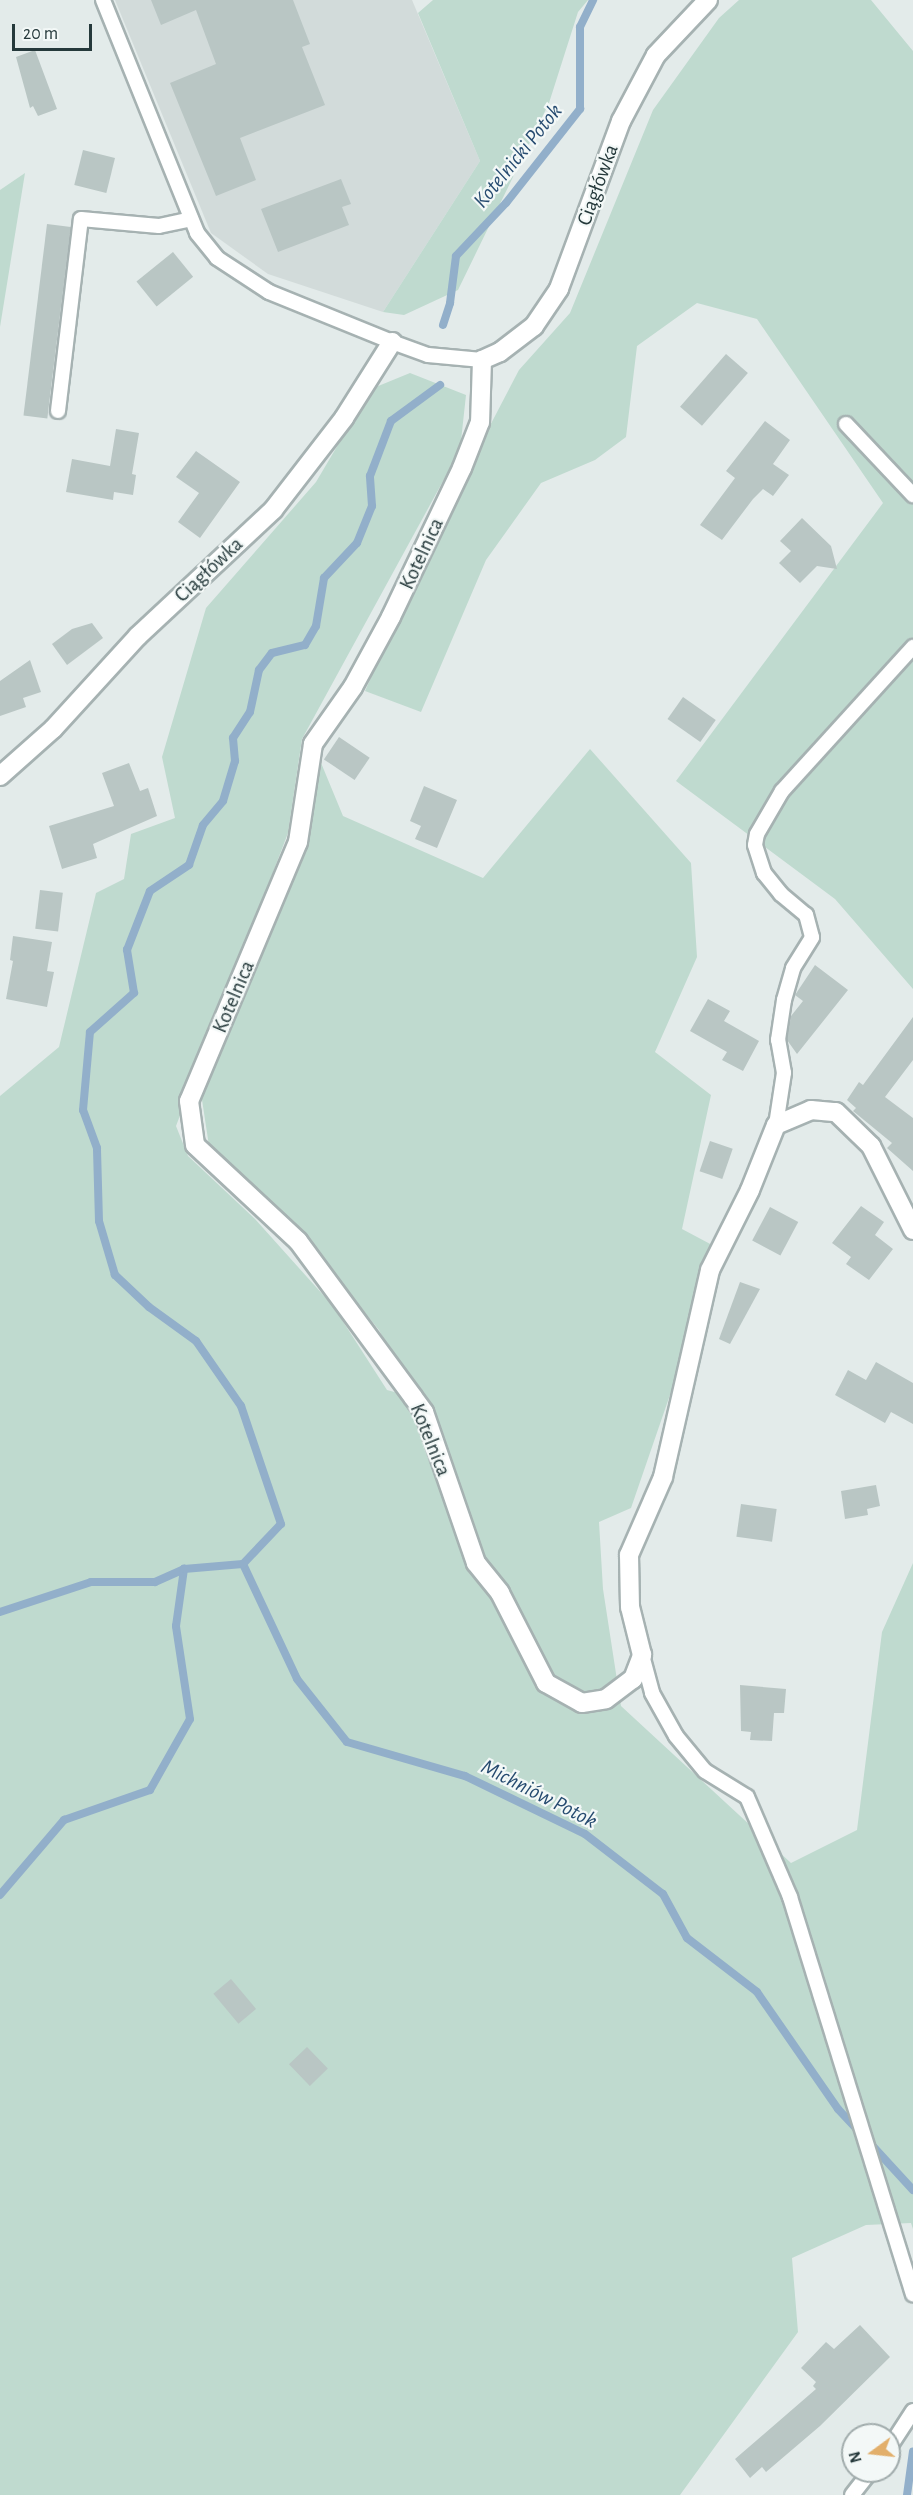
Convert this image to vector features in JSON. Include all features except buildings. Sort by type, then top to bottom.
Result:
[{"type":"street","name":"Ciągłówka","points":[[482,360],[500,352],[534,326],[559,289],[621,121],[656,56],[708,0]]},
{"type":"street","name":"Ciągłówka","points":[[0,776],[53,729],[138,636],[273,510],[344,418],[392,342]]},
{"type":"street","name":"Kotelnica","points":[[482,360],[480,422],[462,468],[391,617],[353,687],[313,744],[298,842],[189,1101],[193,1134],[195,1145],[298,1240],[349,1305],[424,1412],[476,1563],[500,1593],[546,1683],[582,1703],[606,1699],[633,1678],[642,1655]]},
{"type":"street","points":[[642,1655],[630,1607],[629,1555],[663,1477],[710,1269],[750,1190],[776,1125],[811,1110],[836,1112],[871,1146],[913,1230]]},
{"type":"lane","points":[[103,0],[197,233],[217,258],[269,292],[392,342],[428,355],[482,360]]},
{"type":"lane","points":[[58,411],[81,219],[159,226],[191,219]]},
{"type":"lane","points":[[846,424],[913,495]]},
{"type":"lane","points":[[776,1125],[784,1073],[778,1040],[784,1000],[793,969],[812,937],[806,915],[781,894],[764,873],[755,845],[757,834],[782,791],[913,647]]},
{"type":"lane","points":[[642,1655],[652,1693],[676,1736],[705,1771],[747,1797],[790,1896],[913,2294]]},
{"type":"lane","points":[[901,2430],[913,2411]]},
{"type":"lane","points":[[852,2495],[862,2483]]},
{"type":"shaded area","points":[[115,0],[412,0],[480,161],[383,312],[268,274],[211,233]]},
{"type":"green space","points":[[433,0],[588,0],[578,12],[549,103],[458,290],[404,315],[383,312],[480,161],[418,13]]},
{"type":"green space","points":[[739,0],[871,0],[913,51],[913,989],[835,899],[676,781],[883,503],[757,319],[697,303],[637,346],[626,437],[595,460],[541,483],[486,560],[421,712],[365,691],[447,508],[519,370],[570,313],[653,110],[719,18]]},
{"type":"green space","points":[[25,173],[0,327],[0,190]]},
{"type":"green space","points":[[410,373],[466,395],[460,450],[302,739],[288,833],[176,1126],[188,1156],[255,1219],[333,1306],[387,1390],[413,1397],[379,1330],[303,1237],[209,1146],[201,1093],[304,852],[319,758],[343,816],[483,878],[590,749],[691,863],[697,957],[655,1052],[711,1095],[682,1229],[714,1246],[698,1281],[672,1389],[631,1508],[599,1522],[603,1589],[621,1706],[791,1863],[857,1830],[882,1632],[913,1563],[913,2229],[911,2223],[866,2225],[792,2258],[798,2332],[680,2495],[0,2495],[0,1096],[59,1047],[96,893],[124,879],[131,834],[175,818],[162,757],[206,608],[316,482],[371,389]]},
{"type":"waterway","name":"Kotelnicki Potok","points":[[443,325],[450,303],[456,256],[506,203],[580,109],[580,27],[593,0]]},
{"type":"waterway","name":"Kotelnicki Potok","points":[[0,1895],[64,1820],[150,1790],[190,1719],[176,1626],[184,1569],[243,1564],[281,1524],[241,1406],[196,1341],[149,1307],[115,1275],[99,1221],[97,1148],[83,1110],[90,1032],[134,993],[127,950],[150,891],[189,865],[203,825],[223,801],[235,761],[233,738],[250,712],[259,670],[272,653],[305,645],[316,626],[324,578],[357,543],[372,506],[370,476],[391,421],[440,385]]},
{"type":"waterway","name":"Michniów Potok","points":[[243,1564],[297,1679],[347,1742],[465,1776],[585,1834],[663,1894],[687,1938],[757,1992],[838,2109],[860,2133]]},
{"type":"waterway","points":[[0,1612],[91,1582],[155,1582],[184,1569]]},
{"type":"waterway","name":"Michniów Potok","points":[[869,2142],[913,2190]]},
{"type":"waterway","points":[[907,2495],[913,2451]]}]
